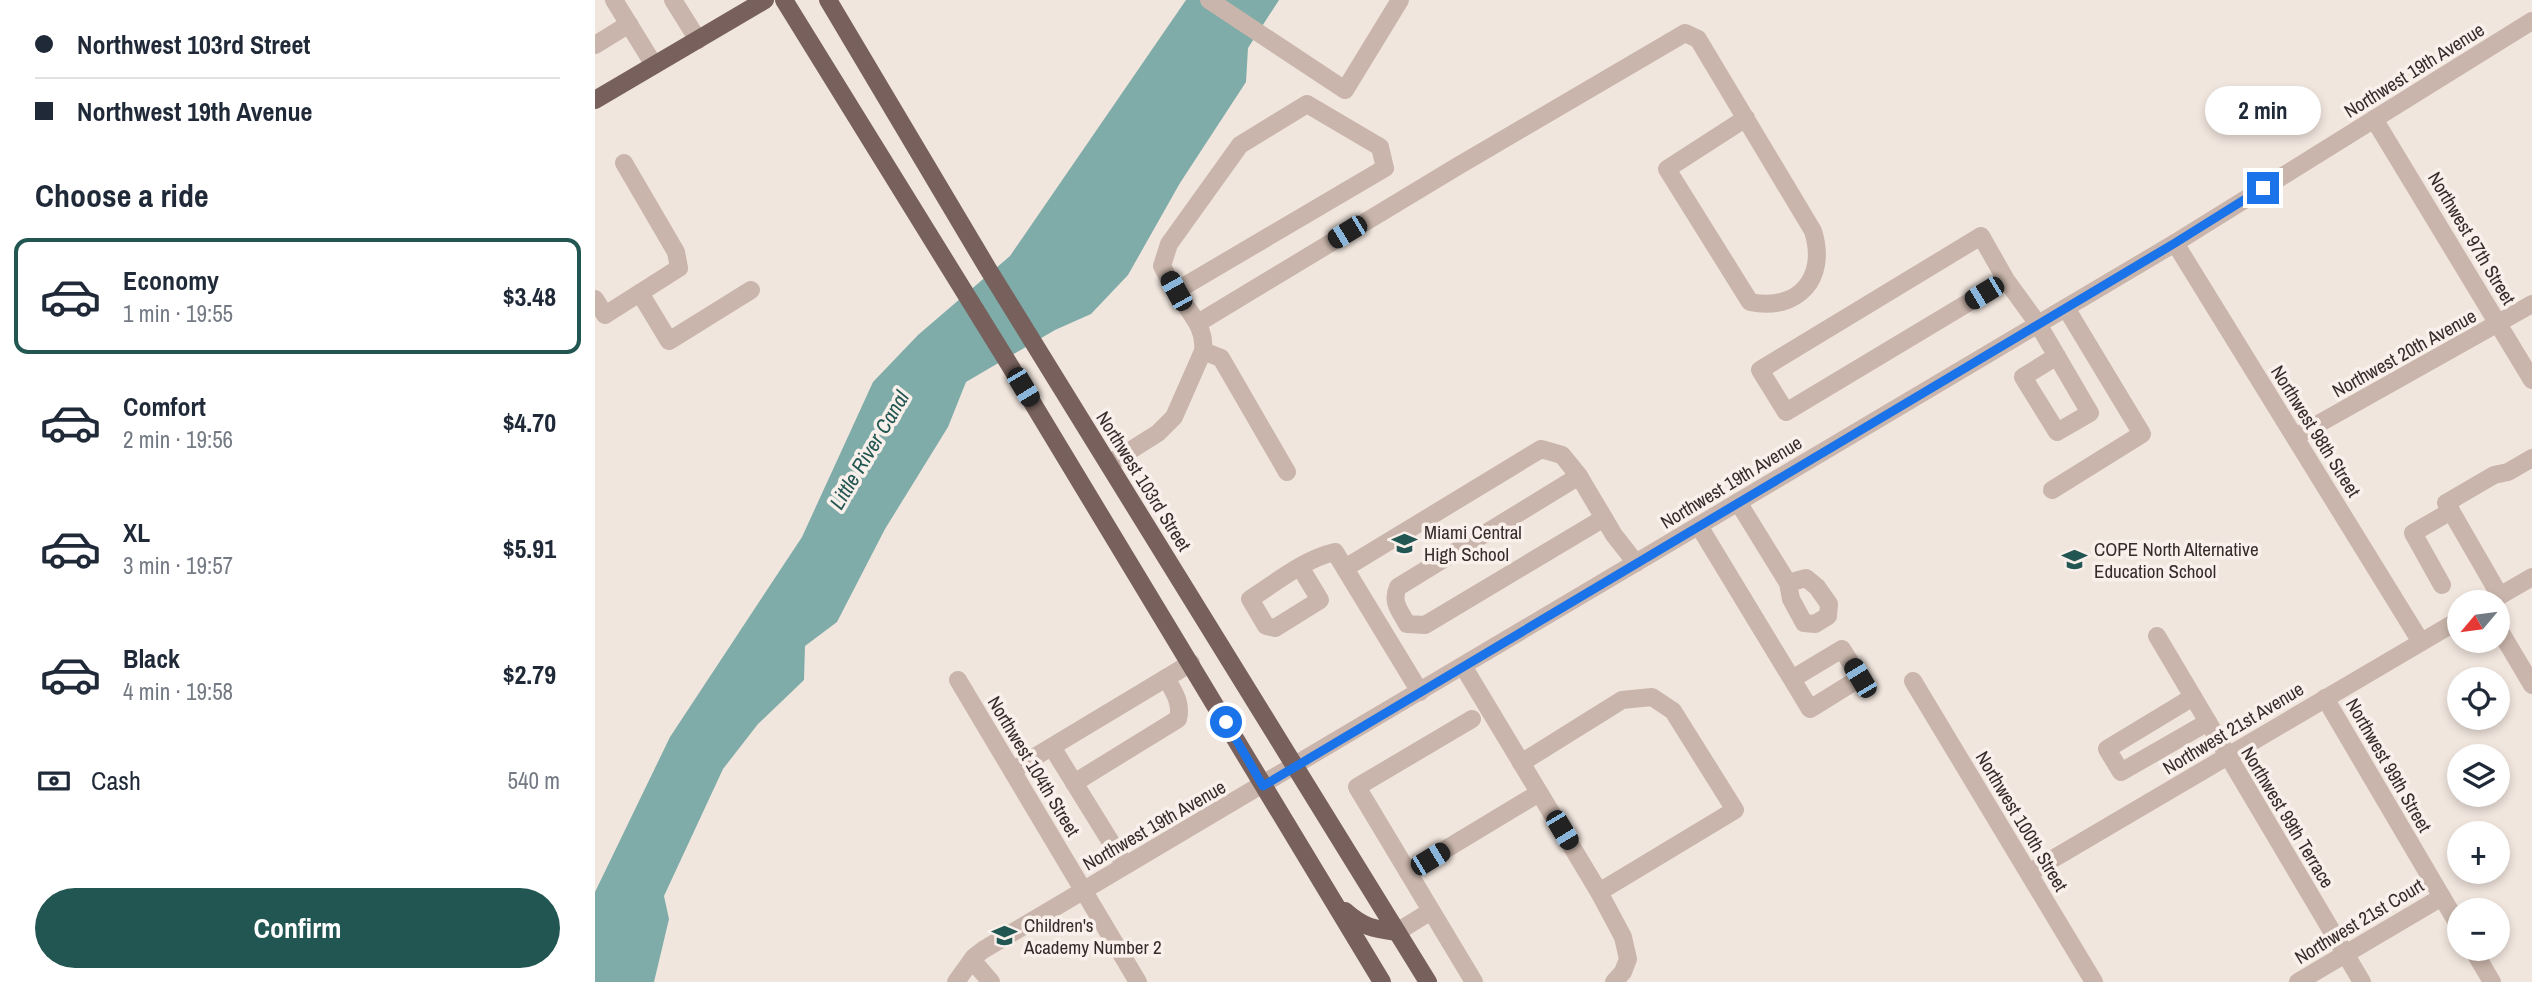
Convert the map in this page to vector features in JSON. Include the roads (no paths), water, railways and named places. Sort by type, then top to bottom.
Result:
[{"type":"main road","points":[[595,100],[765,0]]},
{"type":"main road","points":[[784,0],[961,285],[1382,982]]},
{"type":"main road","name":"Northwest 103rd Street","points":[[828,0],[988,269],[1428,982]]},
{"type":"main road","points":[[1332,899],[1360,925],[1397,932]]},
{"type":"street","points":[[614,0],[654,65]]},
{"type":"street","points":[[673,0],[698,40]]},
{"type":"street","points":[[1209,0],[1345,90],[1400,0]]},
{"type":"street","name":"Northwest 19th Avenue","points":[[956,982],[983,950],[1296,767],[2175,243],[2532,20]]},
{"type":"street","points":[[595,45],[631,29]]},
{"type":"street","points":[[1198,323],[1685,33],[1697,39],[1746,118],[1813,231],[1819,248],[1818,265],[1813,279],[1783,304],[1763,305],[1750,302],[1667,169],[1746,118]]},
{"type":"street","points":[[1109,464],[1158,433],[1174,417],[1203,351],[1204,337],[1198,323],[1176,291],[1162,266],[1169,244],[1240,145],[1307,104],[1380,147],[1385,168],[1176,291]]},
{"type":"street","name":"Northwest 97th Street","points":[[2374,119],[2532,380]]},
{"type":"street","points":[[596,302],[605,315],[679,268],[675,252],[624,163]]},
{"type":"street","points":[[2006,280],[1786,412],[1760,370],[1981,236],[2006,280],[2057,356]]},
{"type":"street","name":"Northwest 98th Street","points":[[2175,243],[2421,642]]},
{"type":"street","points":[[640,293],[669,341],[751,290]]},
{"type":"street","name":"Northwest 20th Avenue","points":[[2295,437],[2532,304]]},
{"type":"street","points":[[2052,490],[2142,434],[2066,308]]},
{"type":"street","points":[[1203,351],[1221,358],[1287,472]]},
{"type":"street","points":[[1345,568],[1541,449],[1562,455],[1579,476],[1604,518],[1636,563]]},
{"type":"street","points":[[2490,590],[2446,503],[2494,475],[2508,472],[2532,458]]},
{"type":"street","points":[[1579,476],[1398,587],[1394,596],[1396,605],[1408,624],[1425,625],[1604,518]]},
{"type":"street","points":[[1738,502],[1788,583]]},
{"type":"street","points":[[2442,585],[2413,533],[2451,511]]},
{"type":"street","points":[[1699,526],[1792,679]]},
{"type":"street","points":[[1300,567],[1318,556],[1335,552],[1420,692]]},
{"type":"street","points":[[2510,590],[2532,577]]},
{"type":"street","name":"Northwest 21st Avenue","points":[[2029,873],[2447,627]]},
{"type":"street","name":"Northwest 99th Terrace","points":[[2157,636],[2362,982]]},
{"type":"street","points":[[2510,648],[2532,685]]},
{"type":"street","points":[[1013,770],[1191,663]]},
{"type":"street","points":[[1463,666],[1599,892],[1623,937],[1628,959],[1623,980]]},
{"type":"street","points":[[1074,783],[1178,719],[1180,710],[1177,695],[1166,678]]},
{"type":"street","name":"Northwest 104th Street","points":[[958,680],[1138,982]]},
{"type":"street","name":"Northwest 100th Street","points":[[1913,681],[2094,982]]},
{"type":"street","points":[[1521,762],[1622,700],[1652,697],[1673,711],[1735,810],[1599,892]]},
{"type":"street","points":[[2193,697],[2107,749],[2122,772],[2208,722]]},
{"type":"street","name":"Northwest 99th Street","points":[[2325,698],[2447,906]]},
{"type":"street","points":[[1472,719],[1357,787],[1474,982]]},
{"type":"street","points":[[1052,747],[1125,865]]},
{"type":"street","points":[[1408,872],[1539,793]]},
{"type":"street","name":"Northwest 21st Court","points":[[2298,982],[2442,897]]},
{"type":"street","points":[[1397,932],[1431,911]]},
{"type":"street","points":[[972,960],[991,982]]},
{"type":"street","points":[[2480,961],[2492,982]]},
{"type":"water","name":"Little River Canal","points":[[1186,0],[1279,0],[1248,48],[1246,82],[1180,183],[1128,275],[1091,314],[1055,330],[966,382],[948,427],[885,529],[837,622],[805,646],[804,680],[758,724],[723,769],[664,896],[669,919],[654,982],[595,982],[595,892],[670,737],[802,537],[873,382],[918,335],[1010,256]]},
{"type":"place","name":"Miami Central High School","points":[[1404,543]]},
{"type":"place","name":"COPE North Alternative Education School","points":[[2074,560]]},
{"type":"place","name":"Children's Academy Number 2","points":[[1004,936]]}]
